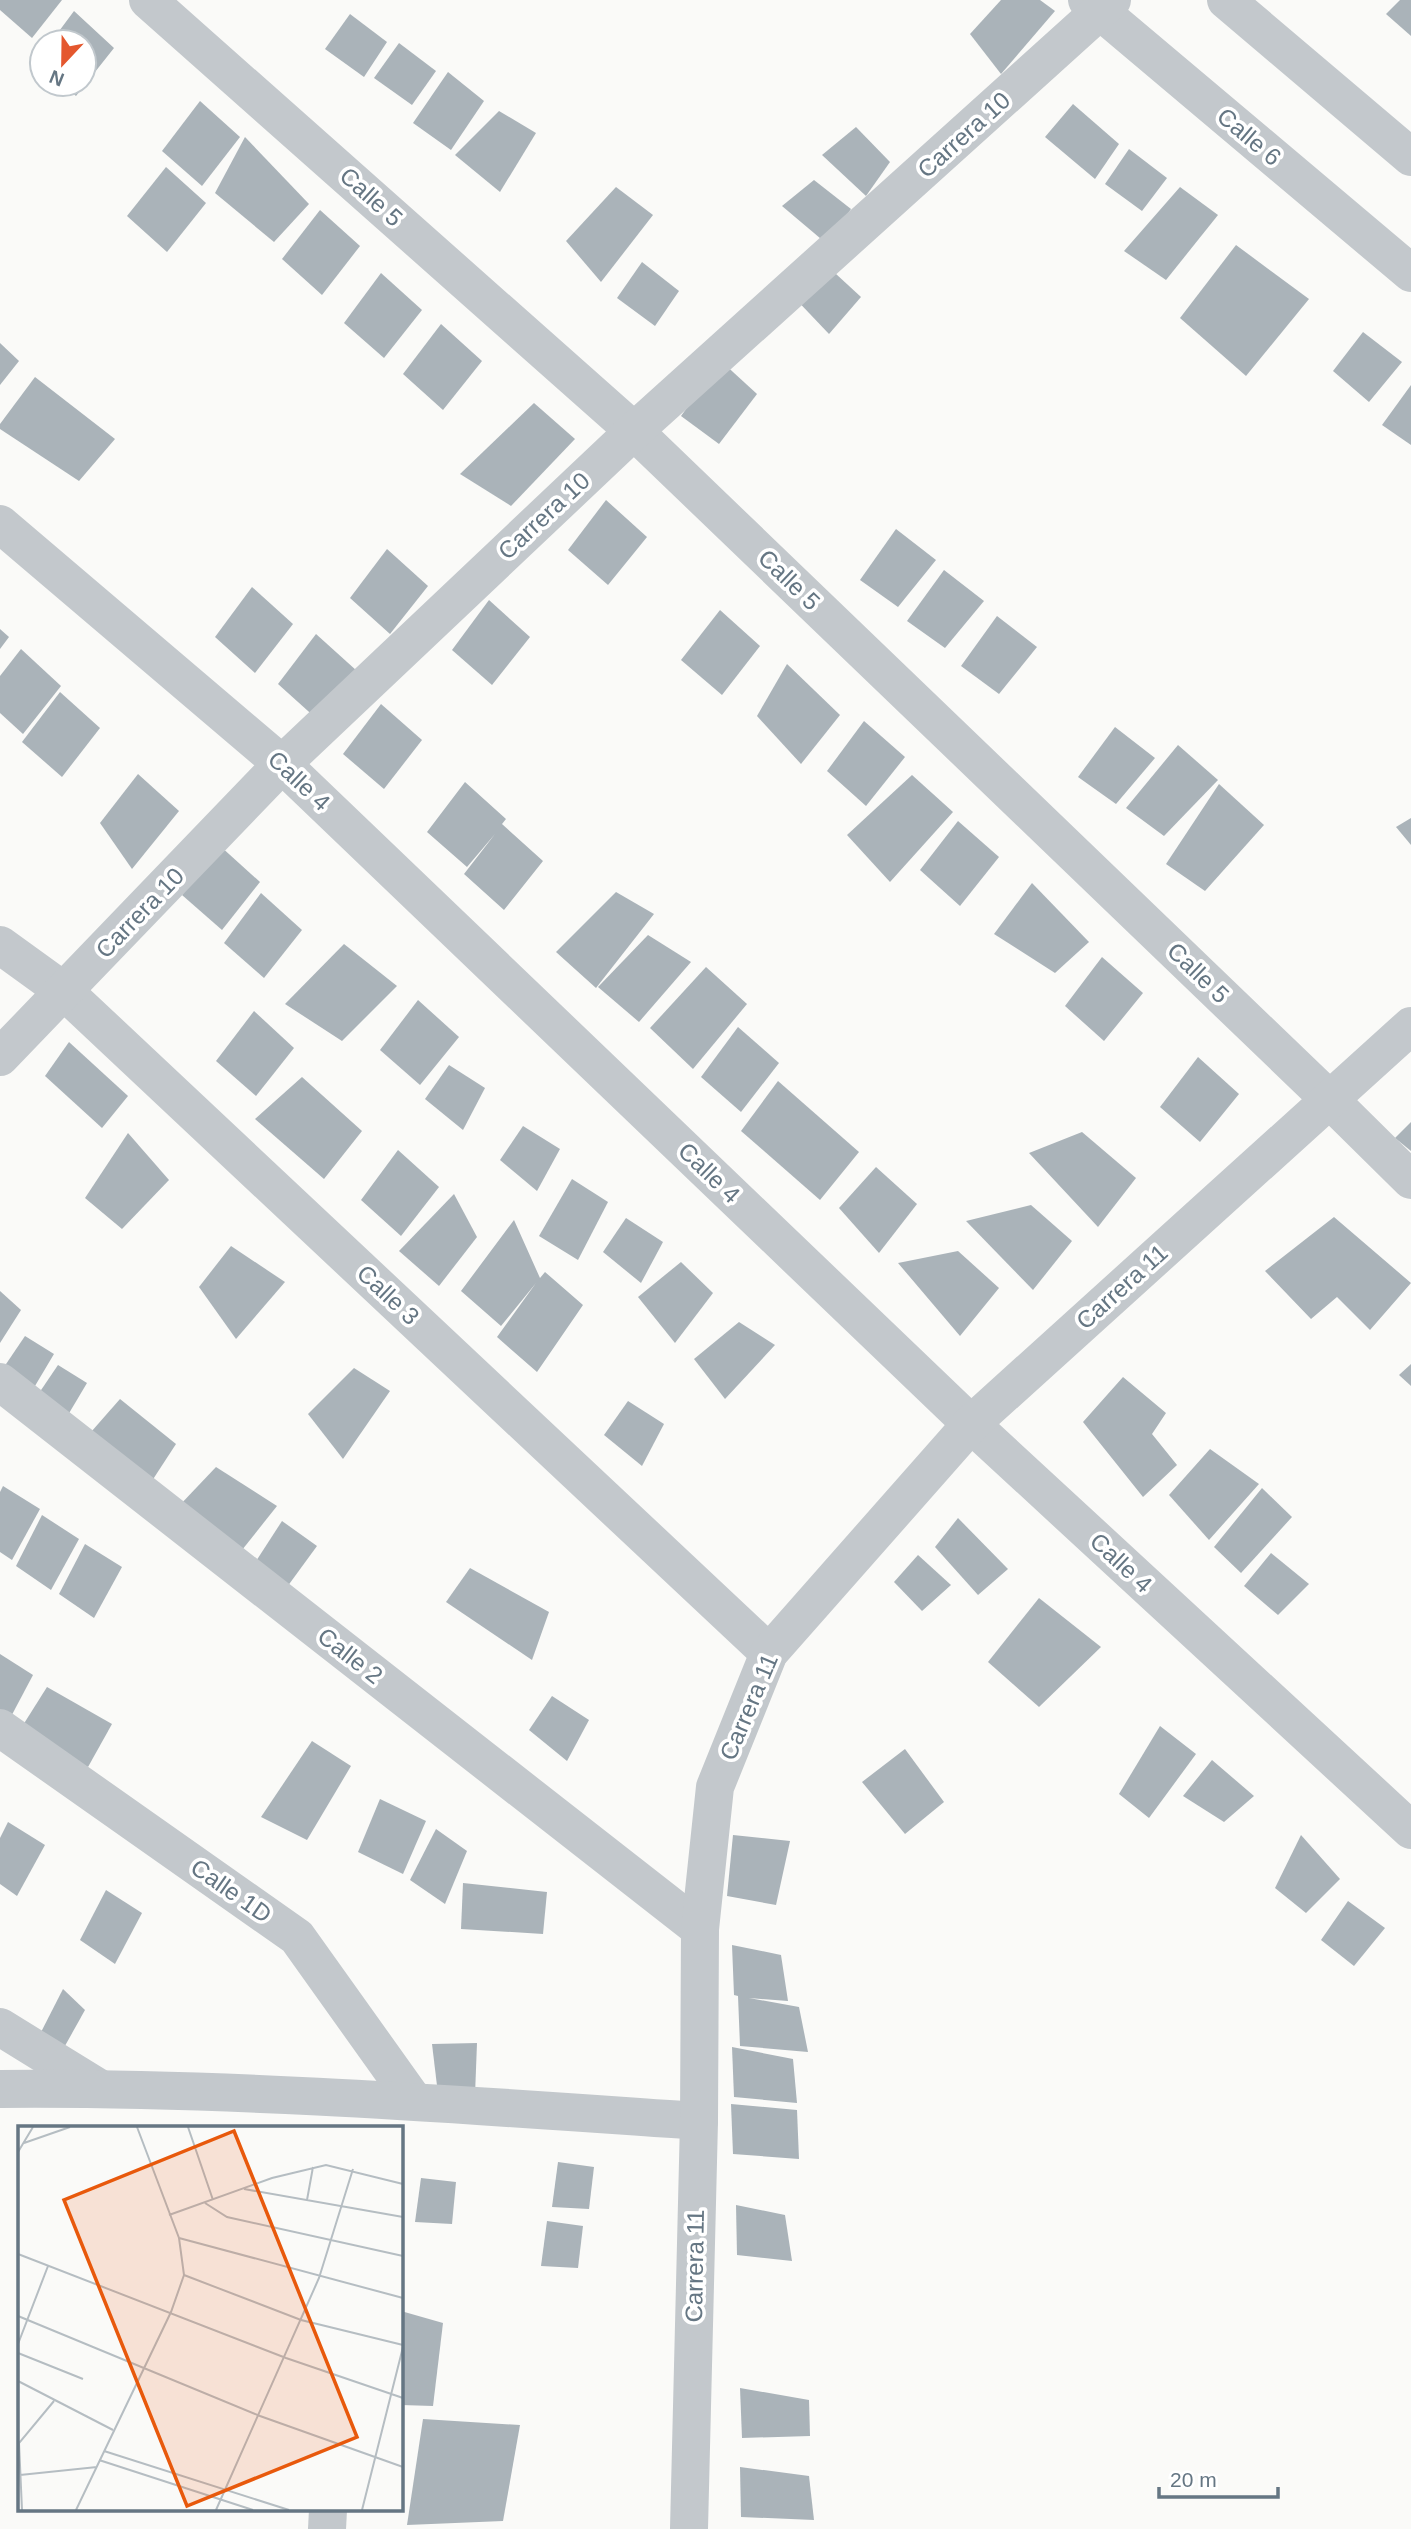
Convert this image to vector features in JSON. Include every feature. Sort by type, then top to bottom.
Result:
[{"type":"street","name":"Calle 5","points":[[148,0],[634,431],[1411,1180]]},
{"type":"street","points":[[1226,0],[1411,157]]},
{"type":"street","name":"Carrera 10","points":[[0,1057],[282,764],[634,431],[1100,4]]},
{"type":"street","name":"Calle 6","points":[[1100,4],[1411,273]]},
{"type":"street","name":"Calle 4","points":[[0,524],[282,764],[971,1424],[1411,1830]]},
{"type":"street","name":"Calle 3","points":[[0,945],[65,992],[769,1653]]},
{"type":"street","name":"Carrera 11","points":[[689,2529],[699,2121],[700,1930],[715,1787],[769,1653],[971,1424],[1411,1026]]},
{"type":"street","name":"Calle 2","points":[[0,1382],[700,1930]]},
{"type":"street","name":"Calle 1D","points":[[0,1728],[297,1937],[414,2101]]},
{"type":"street","points":[[0,2027],[99,2088]]},
{"type":"street","points":[[0,2089],[99,2088],[349,2113],[414,2101],[699,2121]]},
{"type":"building","points":[[0,0],[62,0],[40,28],[28,28],[28,34],[0,10]]},
{"type":"building","points":[[1001,0],[1040,0],[1055,11],[1001,74],[970,34]]},
{"type":"building","points":[[1400,0],[1411,0],[1411,36],[1386,14]]},
{"type":"building","points":[[74,11],[92,28],[61,28]]},
{"type":"building","points":[[350,14],[387,42],[364,77],[325,49]]},
{"type":"building","points":[[98,33],[114,48],[98,68]]},
{"type":"building","points":[[399,43],[436,71],[412,105],[374,78]]},
{"type":"building","points":[[448,72],[484,101],[451,150],[413,123]]},
{"type":"building","points":[[200,101],[240,137],[202,186],[162,151]]},
{"type":"building","points":[[1073,104],[1119,144],[1095,179],[1045,137]]},
{"type":"building","points":[[499,111],[536,133],[500,192],[455,155]]},
{"type":"building","points":[[856,127],[890,162],[866,196],[822,155]]},
{"type":"building","points":[[245,137],[309,204],[274,242],[215,193]]},
{"type":"building","points":[[1129,149],[1167,178],[1142,211],[1105,184]]},
{"type":"building","points":[[166,167],[206,203],[167,252],[127,216]]},
{"type":"building","points":[[814,180],[851,209],[827,244],[782,206]]},
{"type":"building","points":[[616,187],[653,215],[601,282],[566,241]]},
{"type":"building","points":[[1180,187],[1218,215],[1166,280],[1124,251]]},
{"type":"building","points":[[320,210],[360,246],[322,295],[282,259]]},
{"type":"building","points":[[1236,245],[1309,299],[1246,376],[1180,318]]},
{"type":"building","points":[[642,262],[679,291],[655,326],[617,298]]},
{"type":"building","points":[[823,262],[861,297],[829,334],[790,293]]},
{"type":"building","points":[[381,273],[422,310],[384,358],[344,323]]},
{"type":"building","points":[[441,324],[482,361],[443,410],[403,374]]},
{"type":"building","points":[[1363,332],[1402,362],[1369,402],[1333,371]]},
{"type":"building","points":[[0,343],[19,361],[0,385]]},
{"type":"building","points":[[721,361],[757,394],[719,444],[681,416]]},
{"type":"building","points":[[35,377],[115,439],[79,481],[0,429],[0,424]]},
{"type":"building","points":[[1411,385],[1411,445],[1382,425]]},
{"type":"building","points":[[534,403],[575,439],[511,506],[460,474]]},
{"type":"building","points":[[606,500],[647,537],[608,585],[568,550]]},
{"type":"building","points":[[896,529],[936,560],[898,607],[860,580]]},
{"type":"building","points":[[387,549],[428,586],[390,634],[350,598]]},
{"type":"building","points":[[944,570],[984,601],[945,648],[907,621]]},
{"type":"building","points":[[252,587],[293,624],[255,673],[215,637]]},
{"type":"building","points":[[489,600],[530,637],[492,685],[452,650]]},
{"type":"building","points":[[720,610],[760,646],[722,695],[681,660]]},
{"type":"building","points":[[997,616],[1037,647],[999,694],[961,666]]},
{"type":"building","points":[[0,629],[9,637],[0,649]]},
{"type":"building","points":[[316,634],[357,671],[318,720],[278,684]]},
{"type":"building","points":[[21,649],[61,686],[23,734],[0,713],[0,676]]},
{"type":"building","points":[[787,664],[840,715],[801,764],[757,716]]},
{"type":"building","points":[[60,692],[100,728],[62,777],[22,742]]},
{"type":"building","points":[[381,704],[422,740],[384,789],[343,754]]},
{"type":"building","points":[[864,721],[905,757],[866,806],[827,771]]},
{"type":"building","points":[[1115,727],[1155,758],[1116,804],[1078,777]]},
{"type":"building","points":[[1178,745],[1218,780],[1164,836],[1126,808]]},
{"type":"building","points":[[138,774],[179,811],[132,869],[100,823]]},
{"type":"building","points":[[912,775],[953,812],[890,882],[847,835]]},
{"type":"building","points":[[465,782],[506,819],[502,824],[543,861],[504,910],[464,874],[495,834],[467,867],[427,832]]},
{"type":"building","points":[[1219,784],[1264,825],[1205,891],[1166,864]]},
{"type":"building","points":[[1411,818],[1411,845],[1396,827]]},
{"type":"building","points":[[958,821],[999,857],[960,906],[920,870]]},
{"type":"building","points":[[219,845],[260,882],[222,930],[182,895]]},
{"type":"building","points":[[1032,883],[1089,942],[1055,973],[994,934]]},
{"type":"building","points":[[616,892],[654,914],[596,988],[556,952]]},
{"type":"building","points":[[261,893],[302,930],[264,978],[224,943]]},
{"type":"building","points":[[648,935],[691,962],[639,1022],[598,987]]},
{"type":"building","points":[[344,944],[397,986],[342,1041],[285,1004]]},
{"type":"building","points":[[1102,957],[1143,993],[1104,1041],[1065,1006]]},
{"type":"building","points":[[706,967],[747,1004],[693,1069],[650,1028]]},
{"type":"building","points":[[418,1000],[459,1037],[420,1085],[380,1050]]},
{"type":"building","points":[[254,1011],[294,1048],[256,1096],[216,1061]]},
{"type":"building","points":[[738,1027],[779,1063],[741,1112],[701,1077]]},
{"type":"building","points":[[69,1042],[128,1096],[102,1128],[45,1076]]},
{"type":"building","points":[[1198,1057],[1239,1094],[1200,1142],[1160,1107]]},
{"type":"building","points":[[449,1065],[485,1088],[463,1130],[425,1099]]},
{"type":"building","points":[[302,1077],[362,1131],[324,1179],[255,1119]]},
{"type":"building","points":[[778,1081],[859,1152],[820,1200],[741,1131]]},
{"type":"building","points":[[1411,1122],[1411,1151],[1395,1138]]},
{"type":"building","points":[[523,1126],[560,1149],[537,1191],[500,1160]]},
{"type":"building","points":[[1082,1132],[1136,1178],[1098,1227],[1029,1153]]},
{"type":"building","points":[[128,1133],[169,1180],[122,1229],[85,1198]]},
{"type":"building","points":[[398,1150],[439,1187],[401,1236],[361,1200]]},
{"type":"building","points":[[876,1167],[917,1204],[879,1253],[839,1208]]},
{"type":"building","points":[[572,1179],[608,1202],[578,1260],[539,1236]]},
{"type":"building","points":[[454,1194],[477,1237],[439,1286],[399,1251]]},
{"type":"building","points":[[1031,1205],[1072,1241],[1033,1290],[966,1221]]},
{"type":"building","points":[[1334,1217],[1411,1283],[1370,1330],[1337,1297],[1311,1319],[1265,1271]]},
{"type":"building","points":[[626,1218],[663,1242],[641,1283],[603,1252]]},
{"type":"building","points":[[514,1220],[540,1278],[545,1272],[583,1305],[537,1372],[497,1337],[536,1283],[501,1326],[461,1291]]},
{"type":"building","points":[[231,1246],[285,1282],[236,1339],[199,1287]]},
{"type":"building","points":[[958,1251],[999,1288],[960,1336],[898,1263]]},
{"type":"building","points":[[681,1262],[713,1293],[675,1343],[638,1297]]},
{"type":"building","points":[[0,1291],[21,1310],[0,1343]]},
{"type":"building","points":[[739,1322],[775,1345],[725,1399],[694,1359]]},
{"type":"building","points":[[25,1336],[54,1354],[29,1396],[2,1370]]},
{"type":"building","points":[[1411,1364],[1411,1386],[1399,1375]]},
{"type":"building","points":[[58,1365],[87,1383],[62,1425],[35,1399]]},
{"type":"building","points":[[354,1368],[390,1391],[343,1459],[308,1414]]},
{"type":"building","points":[[1123,1377],[1166,1413],[1152,1434],[1177,1465],[1143,1497],[1083,1422]]},
{"type":"building","points":[[120,1399],[176,1444],[146,1490],[84,1440]]},
{"type":"building","points":[[628,1401],[664,1424],[642,1466],[604,1435]]},
{"type":"building","points":[[1210,1449],[1259,1484],[1209,1540],[1169,1495]]},
{"type":"building","points":[[216,1467],[277,1506],[242,1550],[178,1507]]},
{"type":"building","points":[[3,1486],[40,1509],[12,1560],[0,1552],[0,1492]]},
{"type":"building","points":[[1262,1488],[1292,1517],[1241,1573],[1214,1547]]},
{"type":"building","points":[[42,1515],[79,1539],[51,1590],[16,1566]]},
{"type":"building","points":[[958,1518],[1008,1569],[978,1595],[935,1547]]},
{"type":"building","points":[[282,1521],[317,1546],[279,1598],[249,1572]]},
{"type":"building","points":[[85,1544],[122,1567],[94,1618],[59,1594]]},
{"type":"building","points":[[1271,1553],[1309,1584],[1278,1615],[1244,1586]]},
{"type":"building","points":[[918,1555],[951,1585],[922,1611],[894,1582]]},
{"type":"building","points":[[470,1568],[549,1612],[532,1660],[446,1602]]},
{"type":"building","points":[[1039,1598],[1101,1647],[1039,1707],[988,1662]]},
{"type":"building","points":[[0,1654],[33,1675],[6,1726],[0,1722]]},
{"type":"building","points":[[47,1687],[112,1724],[88,1767],[18,1733]]},
{"type":"building","points":[[552,1696],[589,1720],[567,1761],[529,1730]]},
{"type":"building","points":[[1160,1726],[1196,1754],[1149,1818],[1119,1794]]},
{"type":"building","points":[[312,1741],[351,1766],[307,1840],[261,1817]]},
{"type":"building","points":[[905,1749],[944,1802],[905,1834],[862,1782]]},
{"type":"building","points":[[1212,1760],[1254,1796],[1224,1822],[1183,1796]]},
{"type":"building","points":[[380,1799],[426,1821],[403,1874],[358,1852]]},
{"type":"building","points":[[8,1822],[45,1845],[17,1896],[0,1884],[0,1838]]},
{"type":"building","points":[[436,1829],[467,1851],[445,1904],[410,1880]]},
{"type":"building","points":[[733,1835],[790,1841],[776,1905],[727,1896]]},
{"type":"building","points":[[1301,1835],[1340,1879],[1306,1913],[1275,1888]]},
{"type":"building","points":[[463,1883],[547,1892],[543,1934],[461,1929]]},
{"type":"building","points":[[106,1890],[142,1913],[115,1964],[80,1940]]},
{"type":"building","points":[[1348,1901],[1385,1928],[1354,1966],[1321,1940]]},
{"type":"building","points":[[732,1945],[781,1955],[788,2001],[749,1998],[799,2007],[808,2052],[740,2046]]},
{"type":"building","points":[[63,1989],[85,2010],[61,2053],[37,2040]]},
{"type":"building","points":[[477,2043],[475,2095],[438,2094],[432,2044]]},
{"type":"building","points":[[732,2047],[793,2059],[797,2103],[734,2097]]},
{"type":"building","points":[[731,2104],[797,2110],[799,2159],[733,2154]]},
{"type":"building","points":[[558,2162],[594,2167],[589,2209],[552,2207]]},
{"type":"building","points":[[421,2178],[456,2182],[452,2224],[415,2222]]},
{"type":"building","points":[[736,2205],[785,2215],[792,2261],[737,2255]]},
{"type":"building","points":[[547,2221],[583,2226],[578,2268],[541,2266]]},
{"type":"building","points":[[402,2311],[443,2323],[433,2406],[402,2405]]},
{"type":"building","points":[[740,2388],[809,2400],[810,2436],[742,2438]]},
{"type":"building","points":[[423,2419],[520,2425],[503,2521],[407,2525]]},
{"type":"building","points":[[740,2467],[809,2476],[814,2520],[741,2517]]}]
